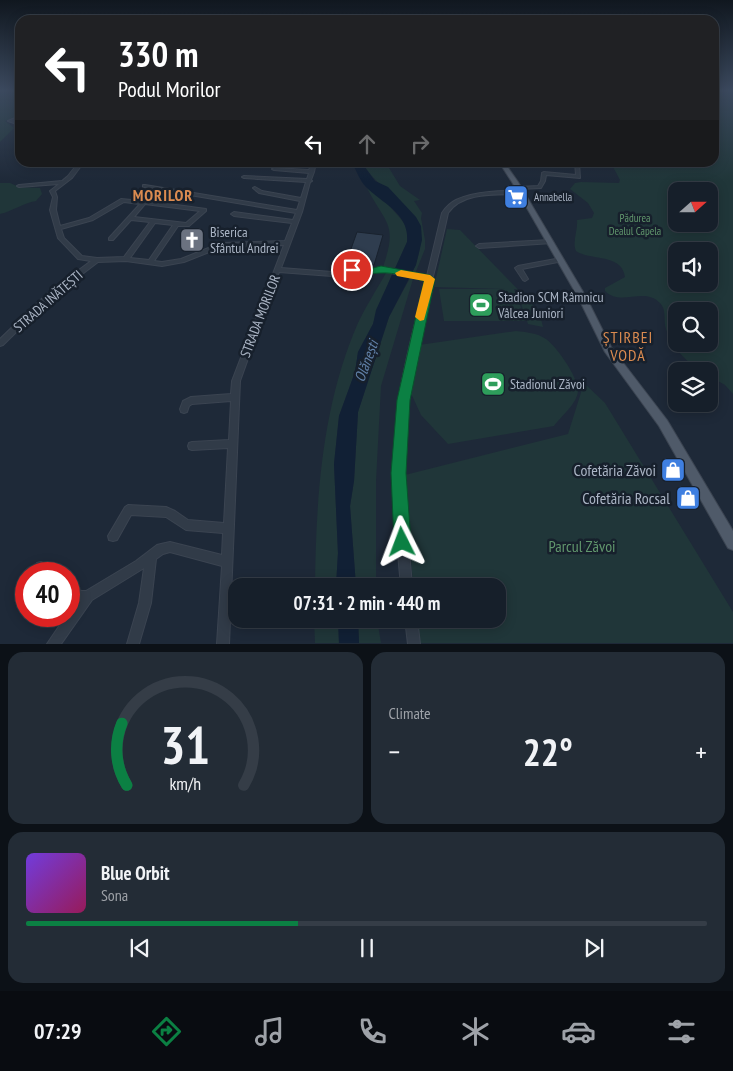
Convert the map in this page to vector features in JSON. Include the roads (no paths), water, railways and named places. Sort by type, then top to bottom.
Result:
[{"type":"main road","points":[[504,167],[561,260],[608,349],[663,423],[733,543]]},
{"type":"street","points":[[78,167],[65,182],[52,191],[55,197],[53,210],[62,238],[80,258],[97,260],[126,259],[150,263],[182,261],[221,245],[287,244]]},
{"type":"street","name":"STRADA MORILOR","points":[[223,644],[235,397],[238,373],[299,212],[313,167]]},
{"type":"street","points":[[406,578],[399,478],[403,400],[426,278],[445,213],[451,204],[468,197],[539,186],[543,181],[544,174],[578,177],[577,167]]},
{"type":"street","points":[[274,169],[312,172]]},
{"type":"street","points":[[244,177],[310,181]]},
{"type":"street","points":[[18,186],[65,182]]},
{"type":"street","points":[[146,186],[299,212]]},
{"type":"street","points":[[255,188],[261,192],[303,200]]},
{"type":"street","points":[[59,228],[91,219],[118,201],[145,201],[204,210],[189,224],[176,225],[129,218]]},
{"type":"street","points":[[111,239],[145,201]]},
{"type":"street","points":[[234,214],[295,222]]},
{"type":"street","points":[[126,259],[154,221]]},
{"type":"street","points":[[150,263],[176,225]]},
{"type":"street","points":[[479,246],[550,242]]},
{"type":"street","name":"STRADA INĂTEȘTI","points":[[0,343],[50,295],[97,260]]},
{"type":"street","points":[[525,279],[518,268],[561,260]]},
{"type":"street","points":[[277,270],[332,274],[349,270],[369,272],[381,269],[426,278]]},
{"type":"street","points":[[184,409],[186,404],[191,401],[235,397]]},
{"type":"street","points":[[192,446],[233,444]]},
{"type":"street","points":[[113,536],[128,510],[166,512],[172,514],[186,525],[229,528]]},
{"type":"street","points":[[80,596],[88,596],[151,558],[161,549],[174,547],[227,562]]},
{"type":"street","points":[[133,644],[144,603],[151,558]]},
{"type":"street","points":[[53,644],[88,596]]},
{"type":"street","points":[[412,628],[414,644]]},
{"type":"water","name":"Olănești","points":[[354,167],[365,167],[375,181],[388,187],[416,217],[421,226],[422,240],[416,265],[389,317],[358,412],[354,481],[350,506],[355,578],[336,578],[338,553],[334,464],[339,416],[355,372],[358,352],[373,324],[376,310],[407,242],[407,232],[400,217],[366,187]]},
{"type":"water","points":[[338,628],[358,628],[359,643],[339,643]]},
{"type":"place","name":"Annabella","points":[[516,197]]},
{"type":"place","name":"Biserica Sfântul Andrei","points":[[192,240]]},
{"type":"place","name":"Stadion SCM Râmnicu Vâlcea Juniori","points":[[481,305]]},
{"type":"place","name":"Stadionul Zăvoi","points":[[493,384]]},
{"type":"place","name":"Cofetăria Zăvoi","points":[[673,470]]},
{"type":"place","name":"Cofetăria Rocsal","points":[[688,498]]},
{"type":"district","name":"MORILOR","points":[[163,195]]},
{"type":"district","name":"ȘTIRBEI VODĂ","points":[[628,346]]},
{"type":"park label","name":"Pădurea Dealul Capela","points":[[635,224]]},
{"type":"park label","name":"Parcul Zăvoi","points":[[582,546]]}]
